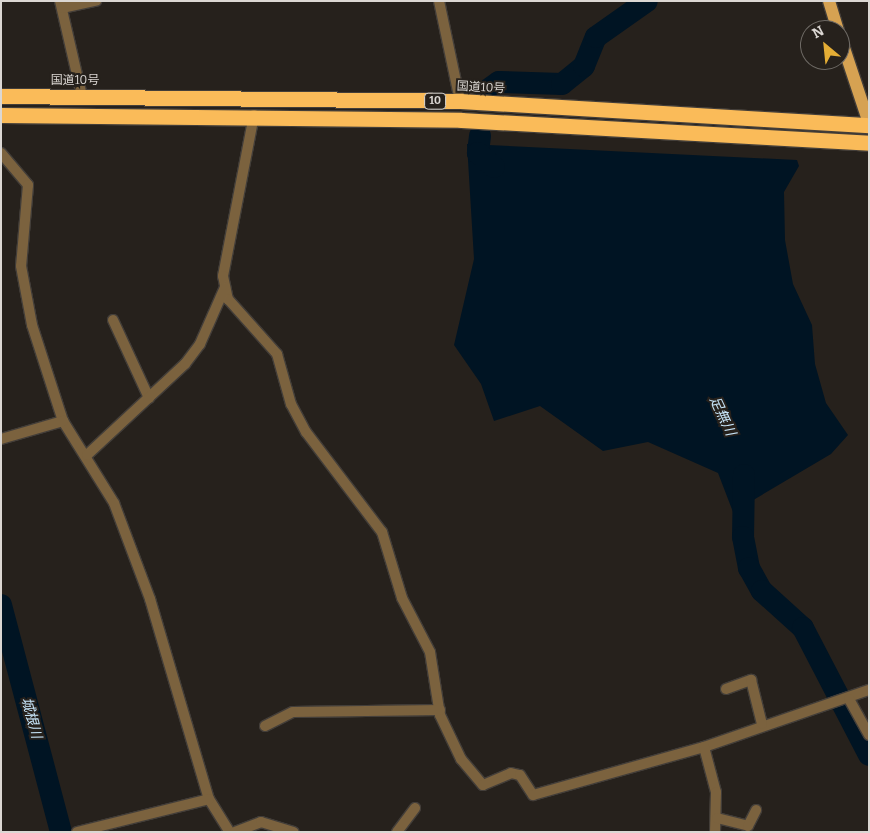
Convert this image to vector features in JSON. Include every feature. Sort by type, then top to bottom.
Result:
[{"type":"highway","name":"国道10号","points":[[1,96],[460,101],[869,124]]},
{"type":"highway","name":"10","points":[[1,115],[254,115],[461,120],[869,143]]},
{"type":"main road","points":[[829,1],[835,20]]},
{"type":"main road","points":[[850,66],[869,124]]},
{"type":"street","points":[[82,96],[61,4],[96,1]]},
{"type":"street","points":[[440,1],[460,101]]},
{"type":"street","points":[[254,115],[223,276],[228,299],[277,354],[291,404],[306,432],[382,532],[402,598],[430,652],[440,710],[461,759],[483,785],[511,773],[520,775],[533,796],[704,747],[762,724],[848,699],[869,690]]},
{"type":"street","points":[[1,153],[28,185],[21,266],[32,325],[63,421],[87,456],[114,503],[150,599],[209,799],[230,832]]},
{"type":"street","points":[[87,456],[149,398],[200,344],[225,287]]},
{"type":"street","points":[[113,320],[149,398]]},
{"type":"street","points":[[1,438],[63,421]]},
{"type":"street","points":[[726,689],[751,680],[762,724]]},
{"type":"street","points":[[848,699],[869,735]]},
{"type":"street","points":[[265,726],[294,712],[440,710]]},
{"type":"street","points":[[704,747],[718,818],[715,832]]},
{"type":"street","points":[[77,832],[209,799]]},
{"type":"street","points":[[397,832],[415,808]]},
{"type":"street","points":[[718,818],[748,826],[756,810]]},
{"type":"street","points":[[235,832],[261,822],[294,832]]},
{"type":"water","points":[[467,144],[797,160],[799,166],[784,192],[785,240],[793,284],[812,325],[815,364],[826,403],[848,435],[831,454],[733,512],[718,473],[648,442],[603,451],[540,406],[494,421],[481,384],[454,345],[474,259]]},
{"type":"waterway","name":"足無川","points":[[485,92],[499,82],[562,84],[584,66],[596,37],[647,1]]},
{"type":"waterway","name":"足無川","points":[[480,136],[478,153],[494,167]]},
{"type":"waterway","name":"足無川","points":[[744,475],[743,537],[749,568],[762,591],[803,628],[869,755]]},
{"type":"waterway","name":"城根川","points":[[1,605],[61,832]]}]
